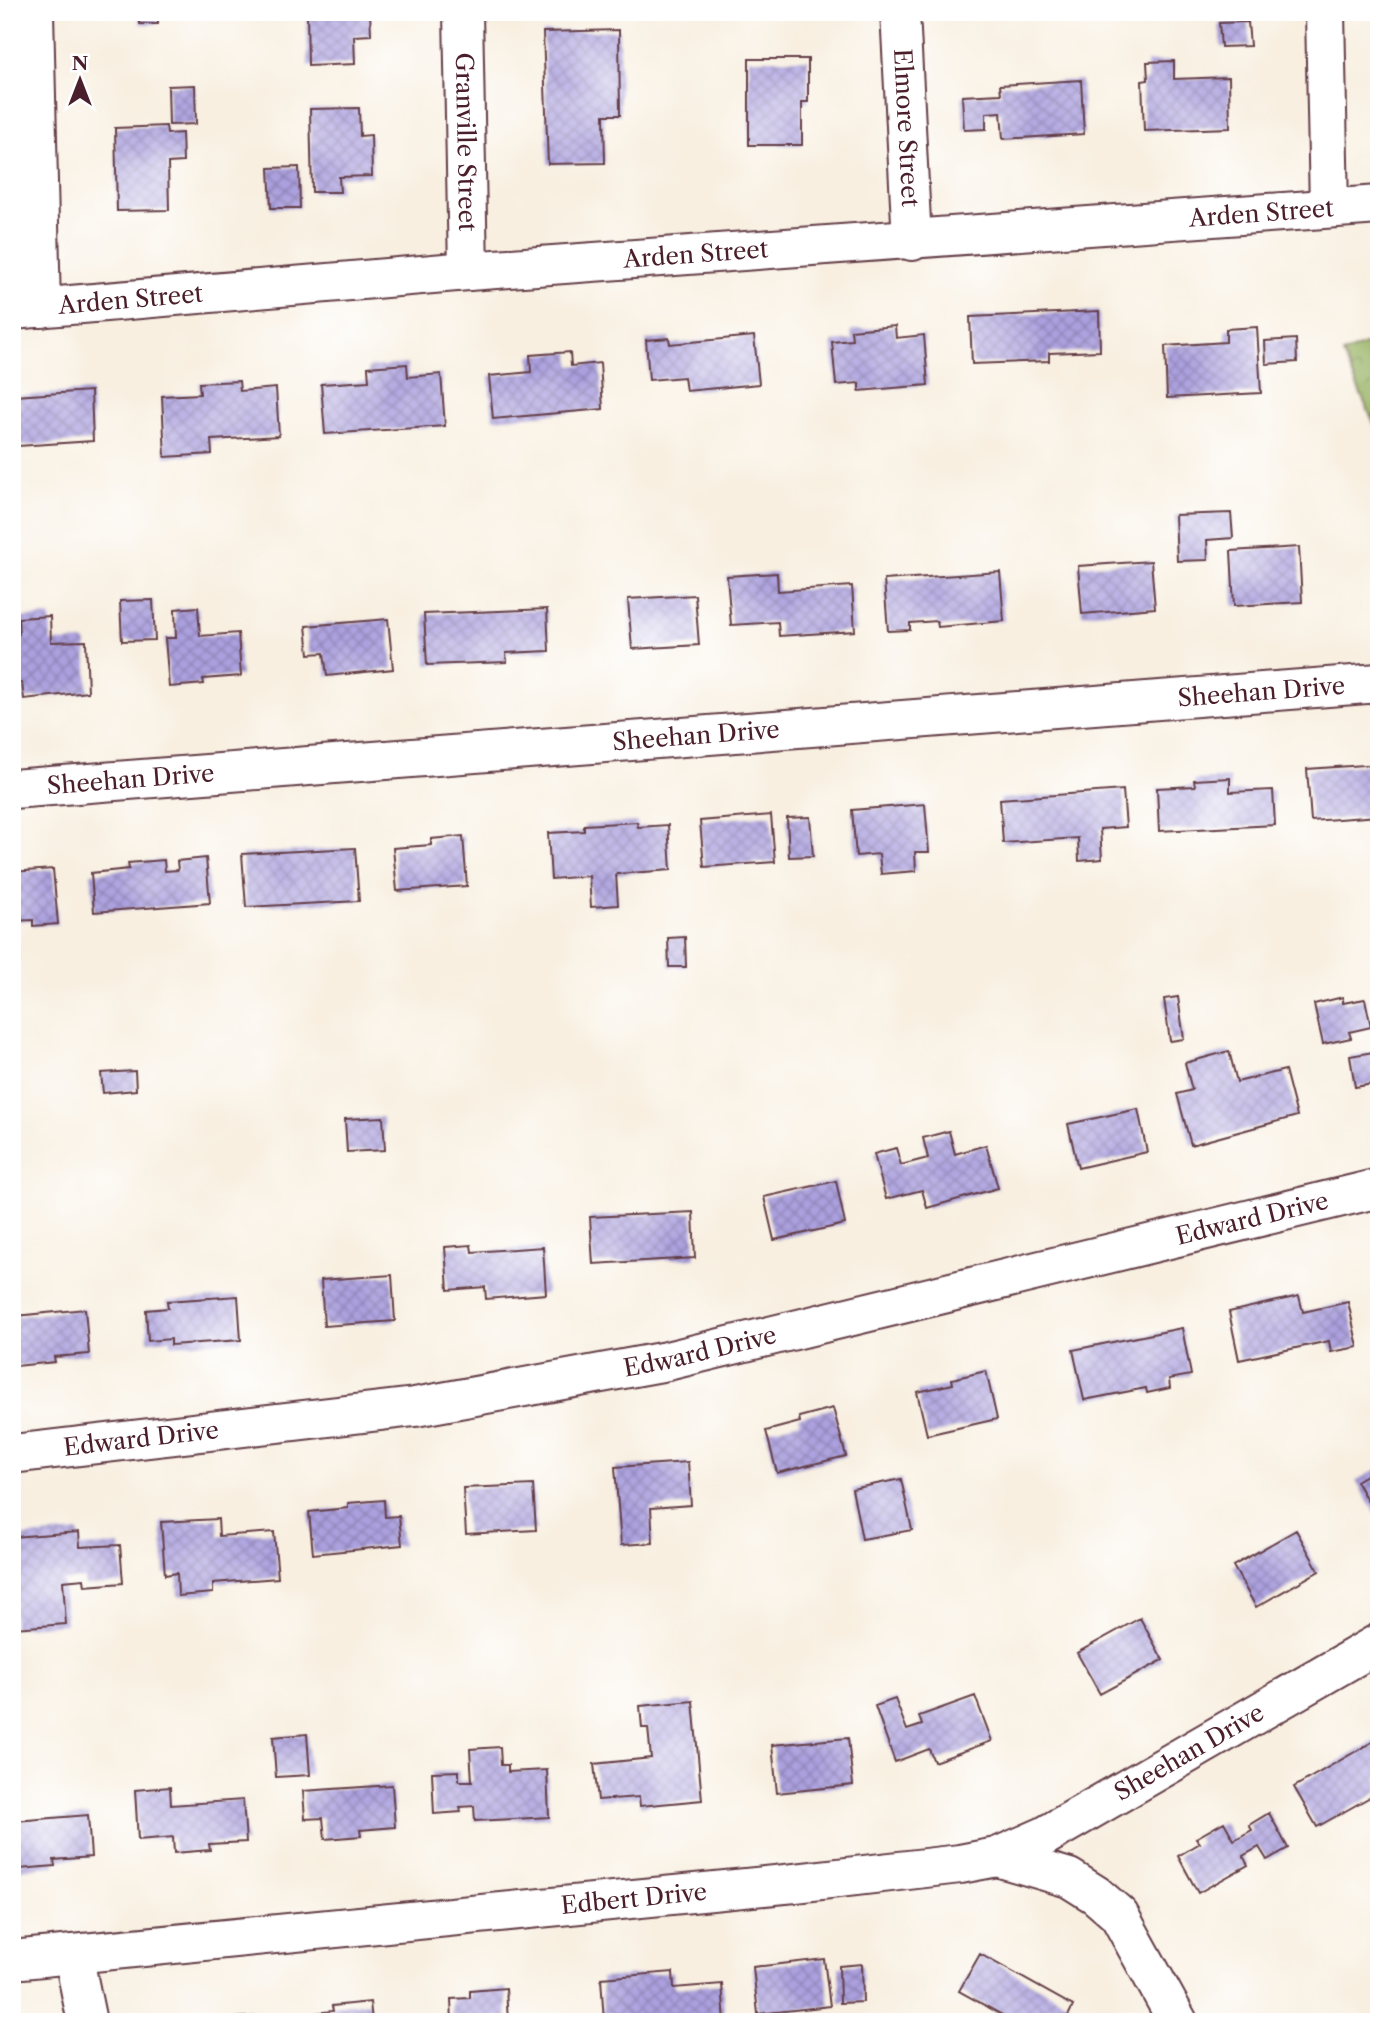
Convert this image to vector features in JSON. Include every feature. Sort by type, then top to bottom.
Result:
[{"type":"street","points":[[27,309],[34,12]]},
{"type":"street","name":"Granville Street","points":[[463,12],[468,271]]},
{"type":"street","name":"Elmore Street","points":[[900,12],[912,241]]},
{"type":"street","points":[[1325,12],[1329,208]]},
{"type":"street","name":"Arden Street","points":[[27,309],[468,271],[912,241],[1379,205]]},
{"type":"street","name":"Sheehan Drive","points":[[12,789],[1379,683]]},
{"type":"street","name":"Edward Drive","points":[[12,1454],[415,1407],[667,1361],[1379,1188]]},
{"type":"street","name":"Sheehan Drive","points":[[997,1857],[1045,1836],[1379,1643]]},
{"type":"street","name":"Edbert Drive","points":[[12,1960],[794,1883],[960,1864],[997,1857],[1069,1878],[1108,1904],[1119,1915],[1178,2022]]},
{"type":"street","points":[[73,1954],[87,2022]]},
{"type":"green space","points":[[1379,339],[1379,435],[1343,354]]},
{"type":"building","points":[[139,12],[158,12],[158,24],[140,24]]},
{"type":"building","points":[[307,12],[370,12],[371,35],[354,36],[355,64],[308,66]]},
{"type":"building","points":[[1248,22],[1250,46],[1221,47],[1219,23]]},
{"type":"building","points":[[619,30],[620,115],[604,115],[605,163],[548,164],[543,32]]},
{"type":"building","points":[[749,59],[808,59],[808,102],[802,102],[802,145],[749,145]]},
{"type":"building","points":[[1174,61],[1174,79],[1229,77],[1230,128],[1144,131],[1142,81],[1148,80],[1147,62]]},
{"type":"building","points":[[1081,80],[1084,134],[1003,139],[1001,112],[986,113],[986,129],[964,130],[962,96],[1001,94],[1000,85]]},
{"type":"building","points":[[195,85],[196,124],[169,125],[168,86]]},
{"type":"building","points":[[359,108],[360,136],[371,135],[372,176],[339,177],[340,192],[312,192],[310,109]]},
{"type":"building","points":[[166,126],[167,134],[182,133],[183,162],[168,163],[169,210],[117,211],[115,128]]},
{"type":"building","points":[[299,167],[300,208],[271,208],[269,168]]},
{"type":"building","points":[[1099,311],[1100,351],[1049,353],[1049,361],[972,364],[970,317]]},
{"type":"building","points":[[895,326],[896,338],[924,335],[928,385],[859,391],[859,383],[836,385],[832,342],[852,340],[851,330]]},
{"type":"building","points":[[1257,327],[1261,393],[1167,398],[1165,346],[1226,342],[1226,329]]},
{"type":"building","points":[[754,336],[759,384],[686,391],[684,377],[649,380],[646,340],[669,338],[670,344]]},
{"type":"building","points":[[1296,339],[1297,362],[1266,364],[1265,341]]},
{"type":"building","points":[[570,352],[571,366],[600,363],[603,409],[493,419],[489,376],[531,372],[530,355]]},
{"type":"building","points":[[407,364],[408,377],[441,374],[445,426],[325,434],[321,384],[369,381],[368,367]]},
{"type":"building","points":[[239,381],[240,391],[276,388],[279,436],[211,440],[212,454],[165,457],[162,396],[200,394],[199,383]]},
{"type":"building","points":[[91,391],[93,441],[18,446],[15,396]]},
{"type":"building","points":[[1231,513],[1233,538],[1207,540],[1208,560],[1177,561],[1175,515]]},
{"type":"building","points":[[1299,547],[1302,602],[1234,606],[1231,551]]},
{"type":"building","points":[[1151,561],[1155,608],[1082,614],[1078,566]]},
{"type":"building","points":[[1000,572],[1004,621],[938,627],[937,621],[910,623],[910,630],[888,631],[884,580]]},
{"type":"building","points":[[777,573],[778,591],[852,586],[855,631],[779,636],[778,622],[731,625],[727,576]]},
{"type":"building","points":[[695,595],[699,645],[632,649],[628,599]]},
{"type":"building","points":[[153,600],[155,640],[122,641],[120,601]]},
{"type":"building","points":[[198,607],[200,636],[238,633],[241,676],[203,679],[204,684],[169,687],[165,638],[176,638],[175,609]]},
{"type":"building","points":[[547,609],[549,651],[506,653],[507,662],[427,665],[424,614]]},
{"type":"building","points":[[50,616],[51,642],[86,641],[88,692],[24,699],[22,683],[12,684],[12,635],[19,634],[18,618]]},
{"type":"building","points":[[388,619],[393,669],[327,676],[324,653],[309,654],[306,626]]},
{"type":"building","points":[[1379,764],[1379,816],[1311,821],[1307,769]]},
{"type":"building","points":[[1230,778],[1230,792],[1273,790],[1275,825],[1159,831],[1157,788],[1195,786],[1194,780]]},
{"type":"building","points":[[1123,790],[1126,827],[1100,829],[1102,859],[1079,861],[1078,838],[1003,843],[1000,799]]},
{"type":"building","points":[[925,804],[929,852],[915,852],[916,871],[881,874],[879,854],[856,856],[852,810]]},
{"type":"building","points":[[771,815],[775,862],[704,867],[700,821]]},
{"type":"building","points":[[810,817],[813,856],[789,857],[787,818]]},
{"type":"building","points":[[637,822],[638,827],[668,825],[671,870],[616,874],[618,905],[591,907],[589,876],[551,879],[548,833],[584,831],[584,825]]},
{"type":"building","points":[[463,836],[467,886],[397,891],[393,848],[431,845],[431,839]]},
{"type":"building","points":[[355,848],[359,901],[246,907],[242,854]]},
{"type":"building","points":[[206,858],[210,903],[94,912],[91,873],[129,869],[128,863],[164,860],[165,871],[178,870],[177,861]]},
{"type":"building","points":[[53,869],[58,924],[33,926],[33,920],[12,921],[12,872]]},
{"type":"building","points":[[685,937],[686,967],[669,967],[668,938]]},
{"type":"building","points":[[1178,997],[1184,1039],[1170,1041],[1164,999]]},
{"type":"building","points":[[1343,997],[1343,1003],[1365,999],[1371,1027],[1349,1032],[1351,1038],[1323,1044],[1314,1004]]},
{"type":"building","points":[[1229,1051],[1237,1082],[1285,1070],[1297,1116],[1191,1145],[1177,1094],[1192,1090],[1185,1063]]},
{"type":"building","points":[[1379,1051],[1379,1096],[1376,1096],[1373,1084],[1355,1087],[1350,1056]]},
{"type":"building","points":[[135,1071],[136,1090],[103,1093],[101,1073]]},
{"type":"building","points":[[1138,1109],[1147,1152],[1078,1168],[1068,1124]]},
{"type":"building","points":[[383,1117],[385,1150],[347,1152],[345,1119]]},
{"type":"building","points":[[949,1131],[955,1154],[986,1145],[998,1188],[927,1208],[922,1190],[886,1199],[874,1154],[896,1148],[901,1165],[928,1158],[923,1138]]},
{"type":"building","points":[[836,1181],[845,1224],[774,1240],[764,1197]]},
{"type":"building","points":[[693,1212],[695,1258],[593,1264],[590,1217]]},
{"type":"building","points":[[471,1245],[472,1252],[543,1247],[546,1294],[486,1299],[485,1287],[448,1290],[445,1247]]},
{"type":"building","points":[[392,1275],[395,1321],[324,1326],[321,1280]]},
{"type":"building","points":[[238,1296],[241,1340],[171,1345],[171,1339],[148,1341],[146,1310],[168,1308],[167,1301]]},
{"type":"building","points":[[1299,1296],[1303,1312],[1348,1302],[1358,1347],[1331,1352],[1329,1341],[1239,1360],[1229,1312]]},
{"type":"building","points":[[85,1309],[89,1354],[54,1357],[55,1362],[16,1366],[15,1359],[12,1359],[12,1323],[17,1323],[16,1316]]},
{"type":"building","points":[[1182,1328],[1191,1375],[1169,1379],[1170,1388],[1147,1393],[1146,1388],[1084,1400],[1073,1350]]},
{"type":"building","points":[[986,1371],[997,1419],[927,1435],[917,1392],[953,1384],[952,1379]]},
{"type":"building","points":[[833,1408],[846,1456],[777,1473],[766,1431],[800,1422],[799,1417]]},
{"type":"building","points":[[688,1462],[691,1505],[651,1508],[653,1543],[621,1545],[615,1467]]},
{"type":"building","points":[[1378,1468],[1379,1470],[1379,1521],[1356,1481]]},
{"type":"building","points":[[901,1479],[912,1530],[862,1539],[852,1489]]},
{"type":"building","points":[[533,1485],[536,1530],[466,1534],[463,1488]]},
{"type":"building","points":[[384,1500],[385,1517],[399,1516],[402,1545],[313,1554],[309,1512],[348,1508],[348,1503]]},
{"type":"building","points":[[218,1519],[219,1536],[274,1532],[278,1578],[213,1583],[213,1593],[178,1596],[177,1573],[165,1575],[161,1522]]},
{"type":"building","points":[[1296,1530],[1319,1571],[1256,1607],[1233,1566]]},
{"type":"building","points":[[79,1532],[80,1547],[120,1545],[123,1583],[85,1586],[84,1579],[63,1581],[66,1624],[14,1628],[12,1537]]},
{"type":"building","points":[[1140,1618],[1163,1660],[1100,1694],[1077,1653]]},
{"type":"building","points":[[975,1696],[992,1741],[934,1762],[929,1749],[895,1762],[875,1706],[895,1699],[907,1730],[922,1725],[919,1716]]},
{"type":"building","points":[[693,1701],[702,1800],[640,1806],[639,1797],[598,1800],[594,1764],[651,1758],[648,1728],[642,1728],[640,1706]]},
{"type":"building","points":[[307,1734],[310,1775],[276,1777],[273,1737]]},
{"type":"building","points":[[848,1738],[853,1785],[777,1793],[772,1745]]},
{"type":"building","points":[[1379,1738],[1379,1792],[1317,1827],[1294,1787]]},
{"type":"building","points":[[500,1747],[501,1765],[508,1765],[508,1772],[547,1770],[549,1817],[475,1821],[474,1806],[460,1807],[461,1812],[434,1814],[432,1772],[459,1771],[459,1781],[472,1781],[470,1749]]},
{"type":"building","points":[[392,1785],[395,1827],[360,1830],[361,1836],[325,1839],[323,1818],[305,1819],[303,1791]]},
{"type":"building","points":[[170,1787],[171,1805],[243,1800],[246,1842],[209,1844],[210,1850],[174,1853],[173,1837],[138,1840],[135,1790]]},
{"type":"building","points":[[1269,1813],[1288,1848],[1267,1860],[1259,1847],[1243,1856],[1248,1865],[1198,1893],[1178,1856],[1200,1843],[1196,1838],[1224,1822],[1234,1840],[1252,1830],[1249,1825]]},
{"type":"building","points":[[88,1815],[91,1857],[54,1860],[55,1866],[19,1869],[16,1821]]},
{"type":"building","points":[[980,1954],[1073,2006],[1065,2022],[1015,2022],[959,1991]]},
{"type":"building","points":[[824,1959],[830,2006],[758,2014],[753,1967]]},
{"type":"building","points":[[862,1964],[863,2002],[840,2003],[839,1966]]},
{"type":"building","points":[[673,1972],[674,1988],[722,1984],[725,2022],[693,2022],[693,2019],[604,2022],[601,1978]]},
{"type":"building","points":[[506,1988],[508,2022],[452,2022],[451,1999],[470,1998],[470,1991]]},
{"type":"building","points":[[370,2002],[372,2022],[297,2022],[297,2015],[333,2011],[332,2006]]},
{"type":"building","points":[[262,2016],[262,2022],[207,2022],[207,2020]]}]
